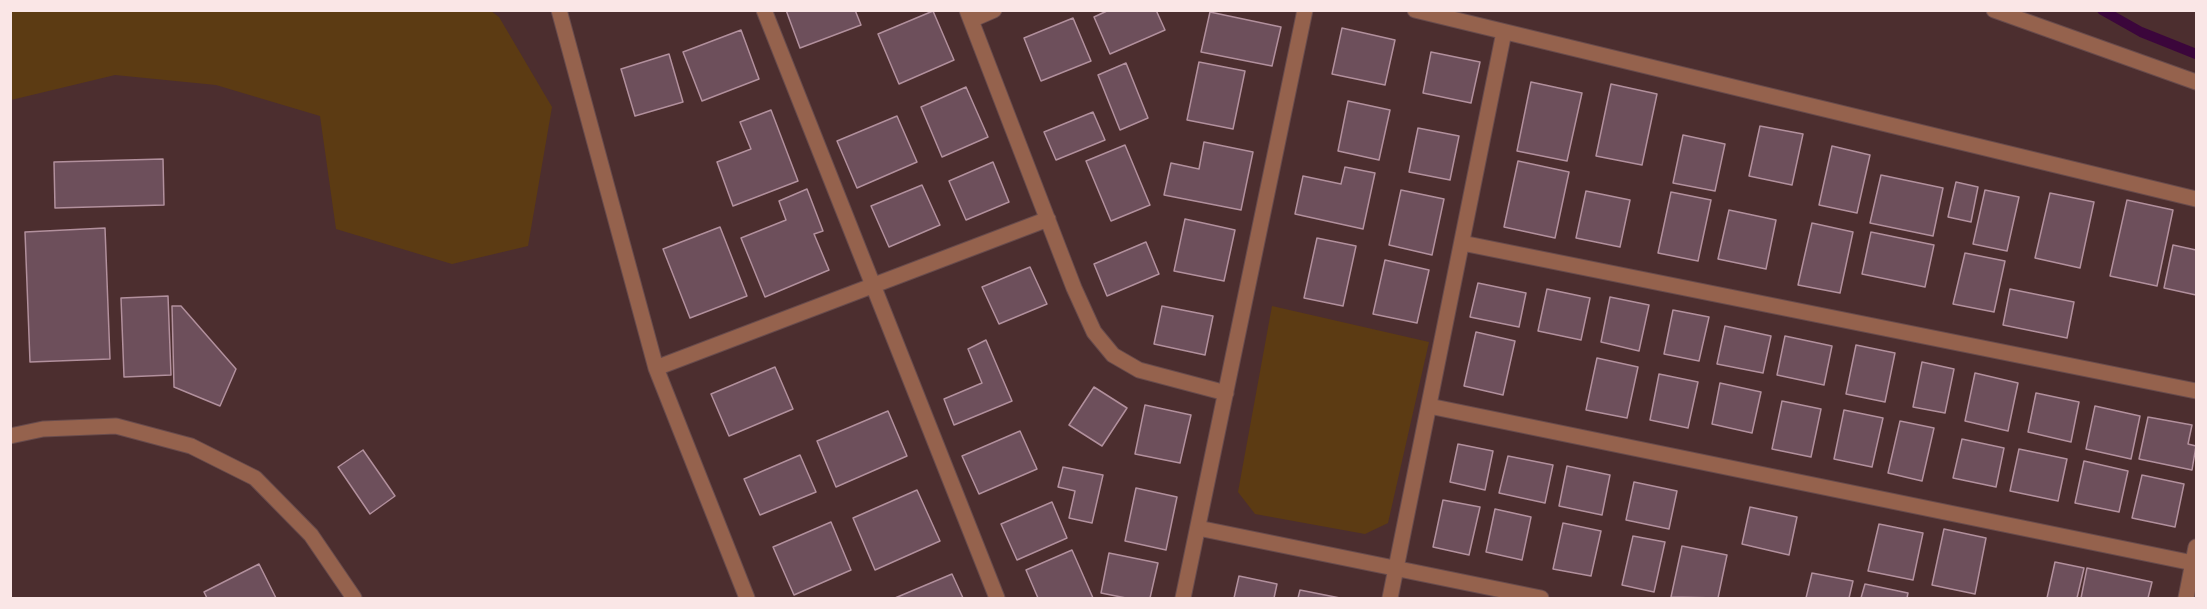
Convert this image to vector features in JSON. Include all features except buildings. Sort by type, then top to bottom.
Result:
[{"type":"street","points":[[559,10],[656,368],[747,598]]},
{"type":"street","points":[[764,10],[997,598]]},
{"type":"street","points":[[994,10],[969,15],[1094,332],[1113,355],[1139,370],[1226,393]]},
{"type":"street","points":[[1183,598],[1305,10]]},
{"type":"street","points":[[1415,10],[2196,199]]},
{"type":"street","points":[[1994,10],[2196,82]]},
{"type":"street","points":[[1390,598],[1504,32]]},
{"type":"street","points":[[656,368],[1048,219]]},
{"type":"street","points":[[1462,243],[2196,391]]},
{"type":"street","points":[[1429,406],[2193,563]]},
{"type":"street","points":[[10,436],[43,429],[116,426],[191,446],[255,478],[311,535],[354,598]]},
{"type":"street","points":[[1198,528],[1541,598]]},
{"type":"street","points":[[2186,598],[2196,547]]},
{"type":"shaded area","points":[[10,11],[491,11],[499,17],[552,107],[528,246],[452,264],[336,229],[320,116],[216,85],[115,75],[11,100]]},
{"type":"shaded area","points":[[1272,306],[1429,342],[1388,523],[1365,534],[1255,514],[1238,492]]},
{"type":"waterway","points":[[2102,10],[2141,32],[2196,54]]}]
